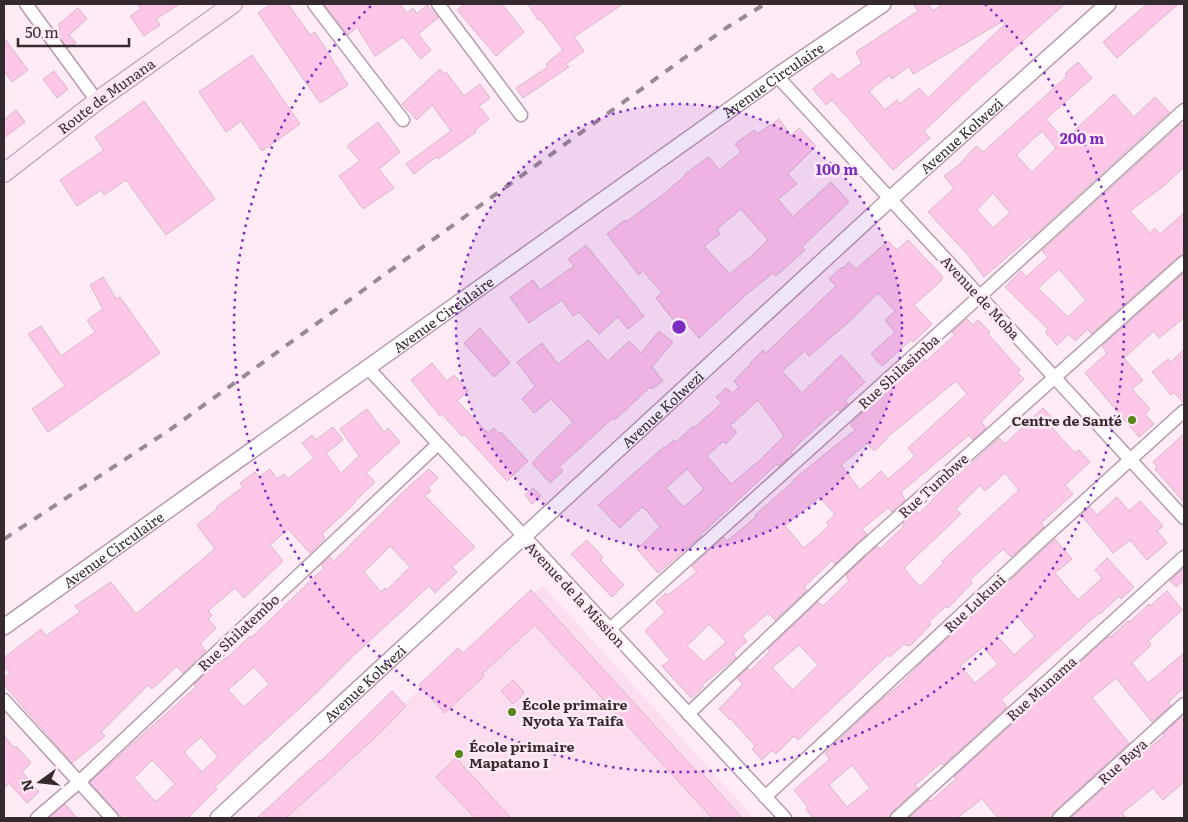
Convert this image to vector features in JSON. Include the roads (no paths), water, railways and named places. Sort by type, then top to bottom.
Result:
[{"type":"main road","name":"Route de Munana","points":[[4,174],[97,101],[233,4]]},
{"type":"street","points":[[26,4],[97,101]]},
{"type":"street","points":[[314,4],[403,120]]},
{"type":"street","points":[[438,4],[521,115]]},
{"type":"street","name":"Avenue Circulaire","points":[[4,627],[777,76],[883,4]]},
{"type":"street","name":"Avenue Kolwezi","points":[[218,818],[890,199],[1108,4]]},
{"type":"street","name":"Avenue de Moba","points":[[777,76],[1184,518]]},
{"type":"street","name":"Rue Shilasimba","points":[[610,629],[1184,110]]},
{"type":"street","name":"Rue Tumbwe","points":[[688,714],[860,551],[1184,262]]},
{"type":"street","name":"Avenue de la Mission","points":[[368,368],[785,818]]},
{"type":"street","name":"Rue Lukuni","points":[[765,797],[1047,535],[1184,411]]},
{"type":"street","name":"Rue Shilatembo","points":[[37,818],[79,782],[438,444]]},
{"type":"street","name":"Rue Munama","points":[[897,818],[1184,557]]},
{"type":"street","points":[[4,700],[112,818]]},
{"type":"street","name":"Rue Baya","points":[[1059,818],[1184,704]]},
{"type":"railway","points":[[4,539],[168,431],[726,28],[765,4]]},
{"type":"place","name":"Centre de Santé","points":[[1132,420]]},
{"type":"place","name":"École primaire Nyota Ya Taifa","points":[[512,712]]},
{"type":"place","name":"École primaire Mapatano I","points":[[459,754]]}]
